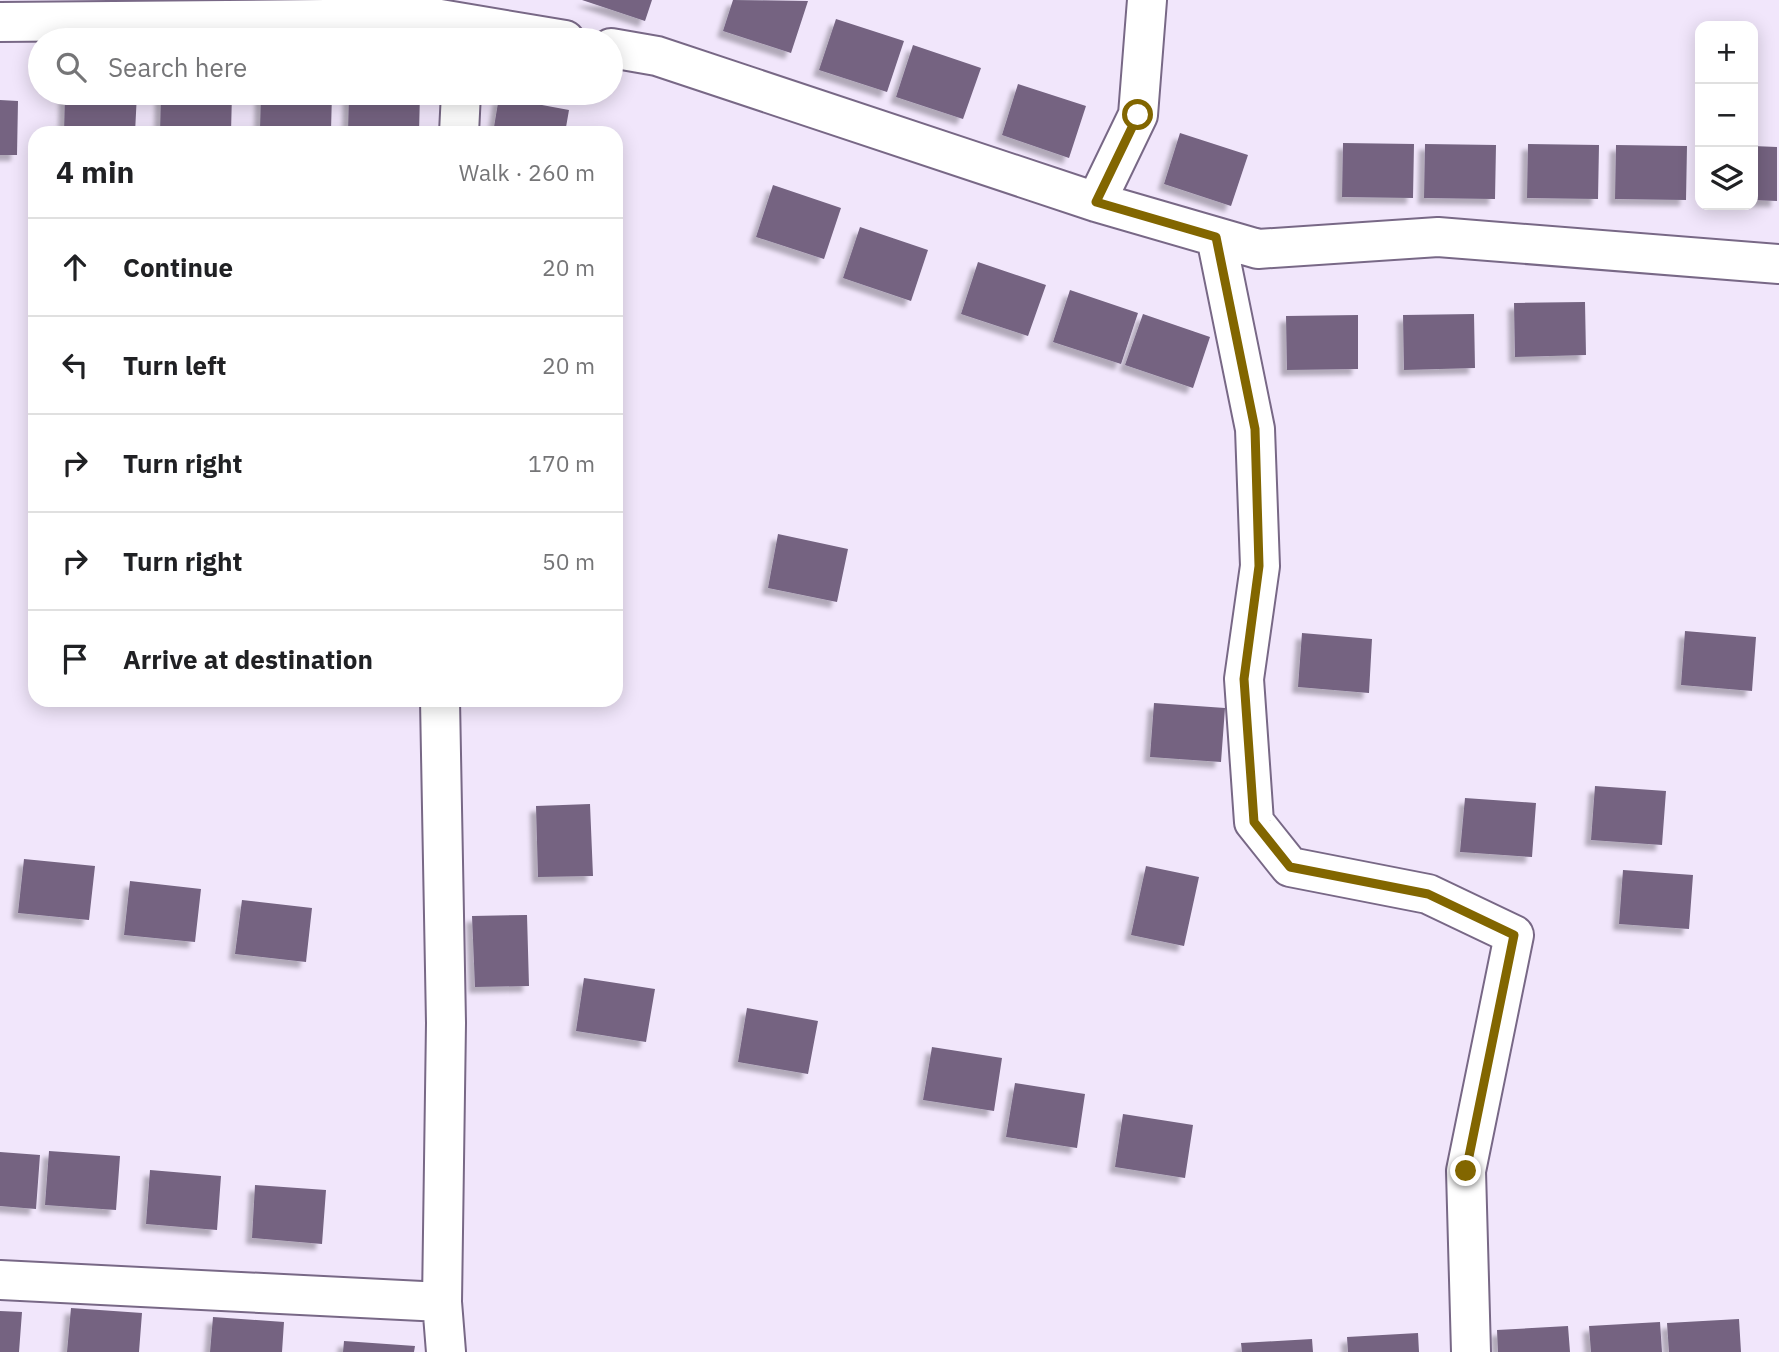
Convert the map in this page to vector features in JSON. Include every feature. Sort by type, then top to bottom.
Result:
[{"type":"street","points":[[1096,202],[1138,115],[1147,0]]},
{"type":"street","points":[[0,22],[449,20],[495,28]]},
{"type":"street","points":[[623,50],[657,56],[1096,202],[1258,249],[1438,237],[1779,264]]},
{"type":"street","points":[[459,126],[460,105]]},
{"type":"street","points":[[1216,237],[1255,429],[1259,566],[1244,679],[1254,822],[1290,867],[1428,894],[1514,935],[1466,1171],[1471,1352]]},
{"type":"street","points":[[440,707],[446,1023],[442,1302],[446,1352]]},
{"type":"street","points":[[0,1280],[442,1302]]},
{"type":"building","points":[[582,0],[652,0],[645,21]]},
{"type":"building","points":[[733,0],[808,1],[791,53],[723,31]]},
{"type":"building","points":[[836,19],[904,41],[887,92],[819,70]]},
{"type":"building","points":[[913,45],[981,68],[963,119],[896,97]]},
{"type":"building","points":[[1018,84],[1086,106],[1069,158],[1002,135]]},
{"type":"building","points":[[0,100],[18,101],[17,155],[0,155]]},
{"type":"building","points":[[65,105],[136,105],[135,126],[64,126]]},
{"type":"building","points":[[161,105],[232,105],[231,126],[160,126]]},
{"type":"building","points":[[261,105],[332,105],[331,126],[260,126]]},
{"type":"building","points":[[349,105],[420,105],[419,126],[348,126]]},
{"type":"building","points":[[498,105],[542,105],[569,110],[566,126],[494,126]]},
{"type":"building","points":[[1180,133],[1248,155],[1231,206],[1164,184]]},
{"type":"building","points":[[1343,143],[1414,144],[1413,198],[1342,197]]},
{"type":"building","points":[[1425,144],[1496,145],[1495,199],[1424,198]]},
{"type":"building","points":[[1528,144],[1599,145],[1598,199],[1527,198]]},
{"type":"building","points":[[1616,145],[1687,146],[1686,200],[1615,199]]},
{"type":"building","points":[[1758,146],[1777,147],[1777,201],[1758,200]]},
{"type":"building","points":[[773,185],[841,208],[824,259],[756,237]]},
{"type":"building","points":[[860,227],[928,250],[911,301],[843,278]]},
{"type":"building","points":[[978,262],[1046,285],[1028,336],[961,314]]},
{"type":"building","points":[[1070,290],[1138,313],[1121,364],[1053,342]]},
{"type":"building","points":[[1585,302],[1586,355],[1515,357],[1514,303]]},
{"type":"building","points":[[1143,314],[1210,337],[1193,388],[1125,365]]},
{"type":"building","points":[[1474,314],[1475,368],[1404,370],[1403,315]]},
{"type":"building","points":[[1358,315],[1358,369],[1287,370],[1286,316]]},
{"type":"building","points":[[778,534],[848,549],[837,602],[768,588]]},
{"type":"building","points":[[1685,631],[1756,637],[1752,691],[1681,685]]},
{"type":"building","points":[[1302,633],[1372,639],[1369,693],[1298,687]]},
{"type":"building","points":[[1154,703],[1225,708],[1221,762],[1150,757]]},
{"type":"building","points":[[1595,786],[1666,791],[1662,845],[1591,840]]},
{"type":"building","points":[[1465,798],[1536,803],[1532,857],[1460,852]]},
{"type":"building","points":[[590,804],[593,876],[538,877],[536,806]]},
{"type":"building","points":[[24,859],[95,866],[89,920],[18,913]]},
{"type":"building","points":[[1146,866],[1199,877],[1184,946],[1131,935]]},
{"type":"building","points":[[1623,870],[1693,875],[1689,929],[1619,924]]},
{"type":"building","points":[[130,881],[201,889],[195,942],[124,935]]},
{"type":"building","points":[[242,900],[312,908],[306,962],[235,954]]},
{"type":"building","points":[[527,915],[529,986],[475,987],[472,916]]},
{"type":"building","points":[[584,978],[655,989],[646,1042],[576,1031]]},
{"type":"building","points":[[747,1008],[818,1021],[808,1074],[738,1062]]},
{"type":"building","points":[[932,1047],[1002,1058],[994,1111],[923,1100]]},
{"type":"building","points":[[1015,1083],[1085,1094],[1077,1148],[1006,1137]]},
{"type":"building","points":[[1123,1114],[1193,1125],[1185,1178],[1115,1167]]},
{"type":"building","points":[[49,1151],[120,1156],[116,1210],[45,1205]]},
{"type":"building","points":[[0,1152],[40,1155],[36,1209],[0,1206]]},
{"type":"building","points":[[150,1170],[221,1176],[217,1230],[146,1224]]},
{"type":"building","points":[[255,1185],[326,1190],[322,1244],[252,1238]]},
{"type":"building","points":[[71,1308],[142,1313],[139,1352],[67,1352]]},
{"type":"building","points":[[0,1311],[22,1312],[19,1352],[0,1352]]},
{"type":"building","points":[[213,1317],[284,1322],[282,1352],[210,1352]]},
{"type":"building","points":[[1739,1319],[1741,1352],[1669,1352],[1667,1323]]},
{"type":"building","points":[[1660,1322],[1662,1352],[1591,1352],[1589,1326]]},
{"type":"building","points":[[1568,1326],[1570,1352],[1498,1352],[1497,1330]]},
{"type":"building","points":[[1418,1333],[1419,1352],[1348,1352],[1347,1337]]},
{"type":"building","points":[[1312,1339],[1313,1352],[1242,1352],[1241,1343]]},
{"type":"building","points":[[344,1341],[415,1346],[414,1352],[343,1352]]},
{"type":"route","points":[[1138,115],[1096,202],[1216,237],[1255,429],[1259,566],[1244,679],[1254,822],[1290,867],[1428,894],[1514,935],[1466,1171]]}]
